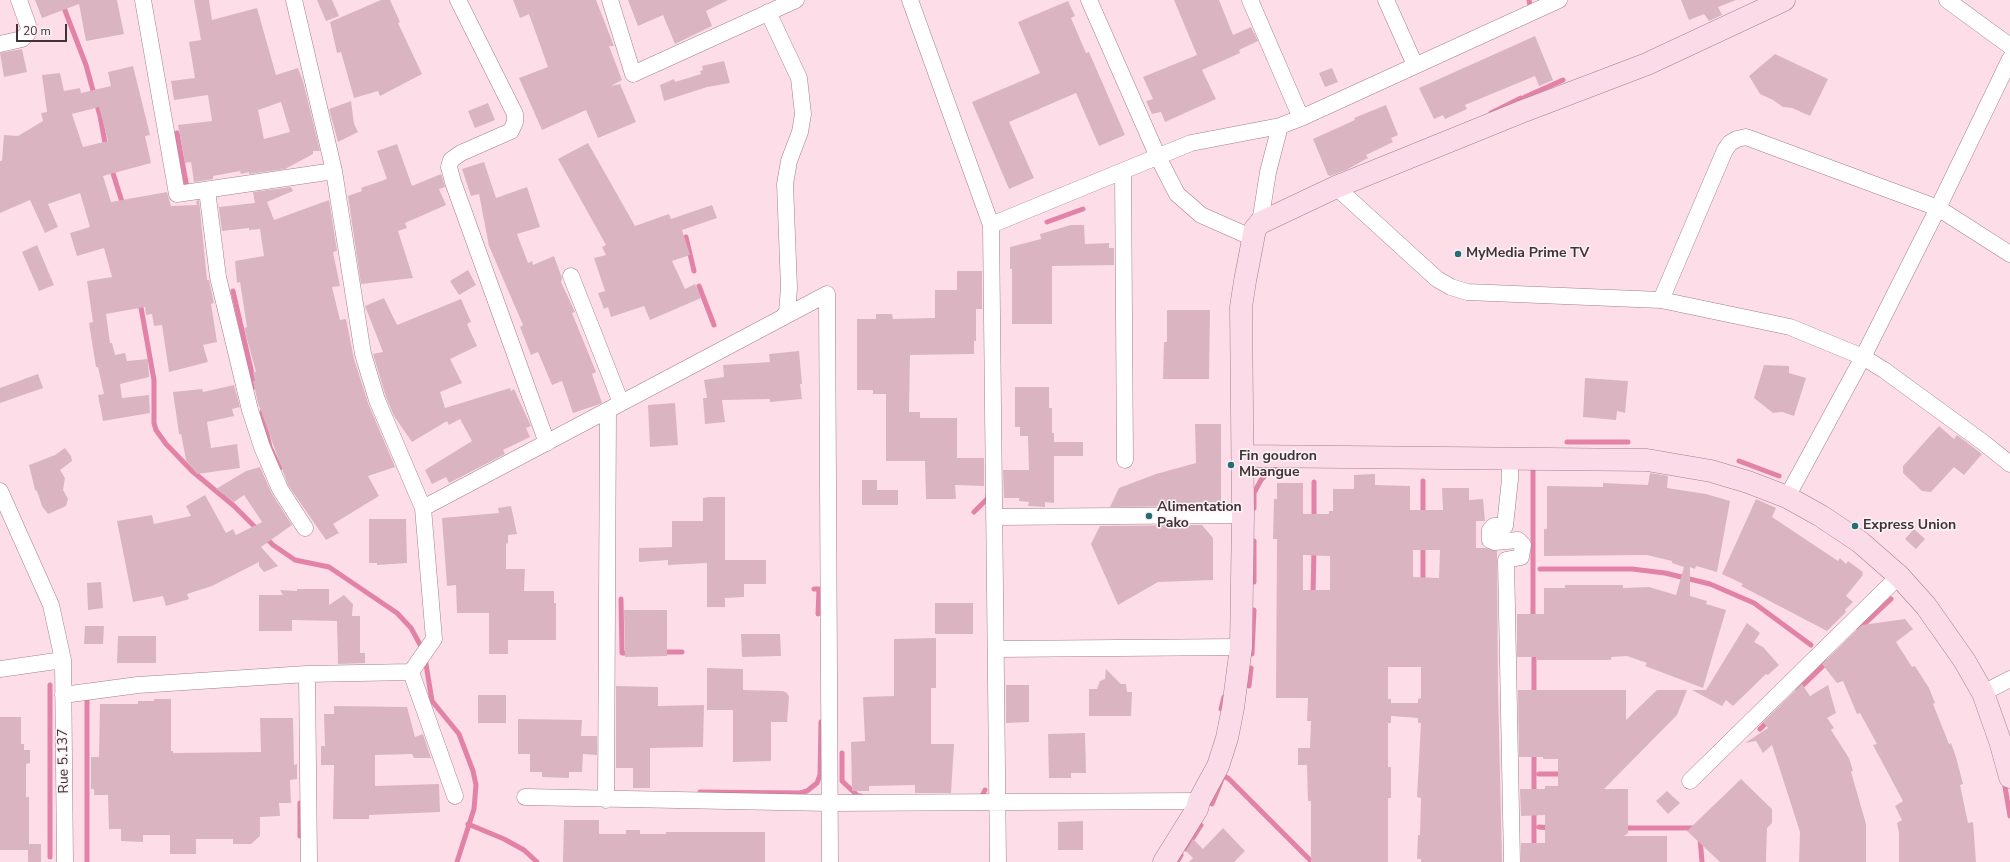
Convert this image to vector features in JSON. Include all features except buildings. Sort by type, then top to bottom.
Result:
[{"type":"main road","points":[[1164,862],[1197,808],[1199,801],[1218,766],[1227,738],[1234,708],[1241,647],[1243,456],[1241,308],[1256,230],[1336,187],[1521,112],[1647,64],[1784,0]]},
{"type":"main road","points":[[1243,456],[1647,460],[1678,464],[1711,471],[1748,482],[1786,497],[1821,516],[1860,542],[1899,576],[1944,630],[1964,660],[1983,693],[2000,741],[2010,777]]},
{"type":"street","points":[[0,44],[22,39],[28,33],[29,28],[19,0]]},
{"type":"street","points":[[143,0],[177,194],[334,171]]},
{"type":"street","points":[[294,0],[334,171],[363,354],[377,400],[423,508],[434,639],[411,672]]},
{"type":"street","points":[[458,0],[515,114],[515,122],[511,131],[461,153],[451,160],[449,167],[546,443]]},
{"type":"street","points":[[610,0],[633,74],[796,0]]},
{"type":"street","points":[[910,0],[991,225],[998,862]]},
{"type":"street","points":[[1089,0],[1158,157],[1177,194],[1201,214],[1256,230],[1268,172],[1280,126]]},
{"type":"street","points":[[1250,0],[1301,118]]},
{"type":"street","points":[[1386,0],[1414,65]]},
{"type":"street","points":[[1947,0],[2010,46]]},
{"type":"street","points":[[991,225],[1191,143],[1280,126],[1301,118],[1549,2]]},
{"type":"street","points":[[768,12],[799,78],[803,114],[800,132],[789,161],[785,184],[788,288],[787,312],[782,318]]},
{"type":"street","points":[[1786,497],[1863,357],[1938,208],[2010,59]]},
{"type":"street","points":[[1661,300],[1725,150],[1730,143],[1737,138],[1746,137],[1938,208],[2010,254]]},
{"type":"street","points":[[1123,171],[1125,460]]},
{"type":"street","points":[[1336,187],[1438,279],[1451,287],[1467,292],[1661,300],[1790,327],[1863,357],[1891,374],[2010,464]]},
{"type":"street","points":[[207,190],[218,277],[250,410],[262,447],[280,489],[305,528]]},
{"type":"street","points":[[571,276],[614,407],[606,800]]},
{"type":"street","points":[[423,508],[827,294],[830,862]]},
{"type":"street","points":[[1510,458],[1510,484],[1505,526],[1494,526],[1490,530],[1490,540],[1494,542],[1518,540],[1524,545],[1521,557],[1506,560],[1512,862]]},
{"type":"street","name":"Rue 5.137","points":[[0,491],[50,605],[63,660],[65,862]]},
{"type":"street","points":[[994,518],[1243,515]]},
{"type":"street","points":[[1690,780],[1899,576]]},
{"type":"street","points":[[996,649],[1241,647]]},
{"type":"street","points":[[0,669],[63,660]]},
{"type":"street","points":[[63,695],[138,685],[307,674],[411,672]]},
{"type":"street","points":[[411,672],[455,796]]},
{"type":"street","points":[[307,674],[309,862]]},
{"type":"street","points":[[1983,693],[2010,679]]},
{"type":"street","points":[[525,797],[606,800],[829,803],[1199,801]]},
{"type":"waterway","points":[[61,0],[86,65],[100,116],[106,148]]},
{"type":"waterway","points":[[1529,0],[1530,6]]},
{"type":"waterway","points":[[1525,97],[1563,80]]},
{"type":"waterway","points":[[1491,113],[1521,98]]},
{"type":"waterway","points":[[177,133],[187,188],[189,187]]},
{"type":"waterway","points":[[111,167],[123,205]]},
{"type":"waterway","points":[[1047,222],[1083,209]]},
{"type":"waterway","points":[[686,237],[694,271]]},
{"type":"waterway","points":[[699,286],[714,325]]},
{"type":"waterway","points":[[233,291],[255,387]]},
{"type":"waterway","points":[[140,302],[154,380],[154,423],[156,430],[166,444],[192,471],[234,506],[258,530]]},
{"type":"waterway","points":[[262,412],[270,447],[280,468]]},
{"type":"waterway","points":[[1567,442],[1628,442]]},
{"type":"waterway","points":[[1739,461],[1779,476]]},
{"type":"waterway","points":[[1254,508],[1254,493],[1261,480],[1271,469],[1281,466]]},
{"type":"waterway","points":[[1533,467],[1533,620]]},
{"type":"waterway","points":[[1423,481],[1423,515]]},
{"type":"waterway","points":[[1314,482],[1314,519]]},
{"type":"waterway","points":[[974,512],[988,498],[988,495]]},
{"type":"waterway","points":[[265,537],[273,545],[295,560],[329,567],[397,613],[411,628],[423,650]]},
{"type":"waterway","points":[[1254,541],[1254,582]]},
{"type":"waterway","points":[[1423,543],[1423,583]]},
{"type":"waterway","points":[[1313,595],[1314,549]]},
{"type":"waterway","points":[[1540,569],[1632,569],[1665,573],[1710,584],[1754,603],[1811,645]]},
{"type":"waterway","points":[[814,589],[819,589],[818,614]]},
{"type":"waterway","points":[[621,599],[622,653],[631,653]]},
{"type":"waterway","points":[[1859,629],[1891,599]]},
{"type":"waterway","points":[[1252,654],[1254,610]]},
{"type":"waterway","points":[[1534,650],[1534,696]]},
{"type":"waterway","points":[[661,652],[682,652]]},
{"type":"waterway","points":[[425,658],[432,701],[459,734],[473,771],[476,785],[474,809],[457,862]]},
{"type":"waterway","points":[[1798,690],[1827,662]]},
{"type":"waterway","points":[[1249,686],[1251,668]]},
{"type":"waterway","points":[[50,685],[50,857]]},
{"type":"waterway","points":[[1221,709],[1224,697]]},
{"type":"waterway","points":[[87,699],[87,862]]},
{"type":"waterway","points":[[1760,729],[1769,720]]},
{"type":"waterway","points":[[700,792],[800,793],[807,791],[817,783],[820,775],[821,722]]},
{"type":"waterway","points":[[1534,750],[1534,794]]},
{"type":"waterway","points":[[842,753],[842,781],[858,796],[861,796]]},
{"type":"waterway","points":[[1539,774],[1565,774]]},
{"type":"waterway","points":[[1224,776],[1229,779],[1312,862]]},
{"type":"waterway","points":[[1212,804],[1222,779]]},
{"type":"waterway","points":[[2004,781],[2010,816]]},
{"type":"waterway","points":[[978,797],[982,796],[985,790]]},
{"type":"waterway","points":[[300,803],[300,836]]},
{"type":"waterway","points":[[1534,810],[1534,862]]},
{"type":"waterway","points":[[468,824],[504,839],[524,850],[537,862]]},
{"type":"waterway","points":[[1186,849],[1201,825]]},
{"type":"waterway","points":[[1539,827],[1551,828]]},
{"type":"waterway","points":[[1623,828],[1696,828]]},
{"type":"waterway","points":[[1700,838],[1702,862]]},
{"type":"waterway","points":[[1177,862],[1181,855]]},
{"type":"place","name":"MyMedia Prime TV","points":[[1458,254]]},
{"type":"place","name":"Fin goudron Mbangue","points":[[1231,465]]},
{"type":"place","name":"Alimentation Pako","points":[[1149,516]]},
{"type":"place","name":"Express Union","points":[[1855,526]]}]
